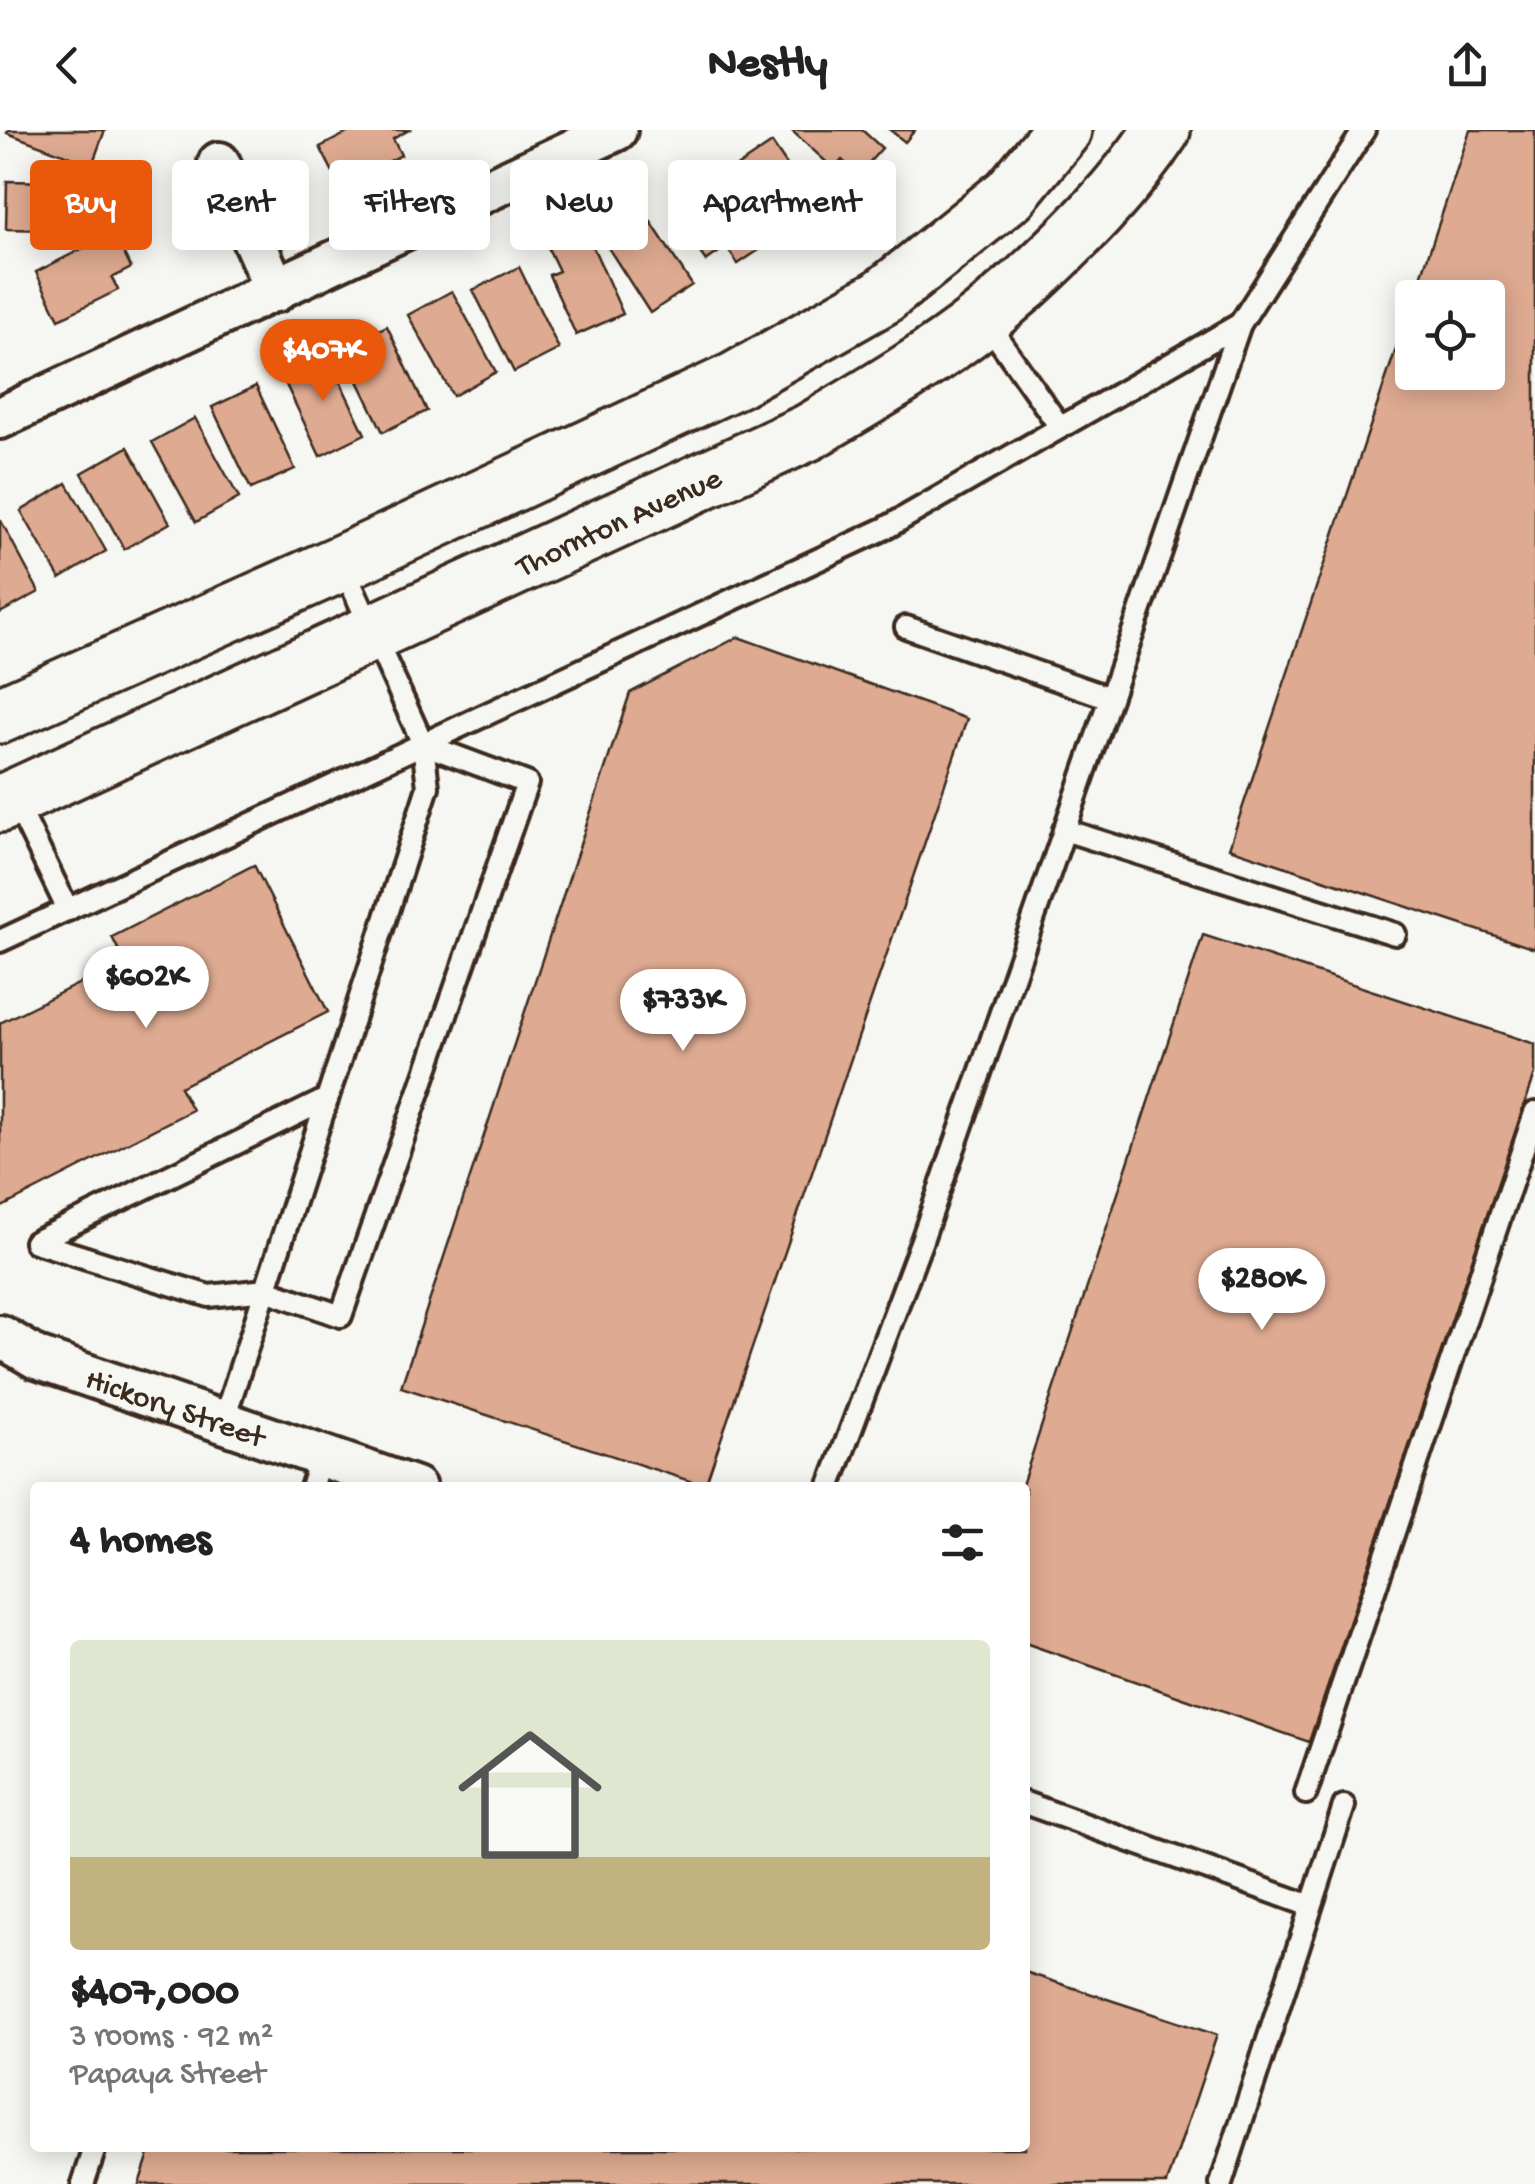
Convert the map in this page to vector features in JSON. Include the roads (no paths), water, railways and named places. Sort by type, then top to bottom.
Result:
[{"type":"main road","points":[[0,715],[736,380],[882,298],[1010,194],[1063,130]]},
{"type":"main road","name":"Thornton Avenue","points":[[7,801],[809,432],[897,380],[984,319],[1068,244],[1113,195],[1162,130]]},
{"type":"street","points":[[0,418],[616,130]]},
{"type":"street","points":[[258,250],[276,290]]},
{"type":"street","name":"Hickory Street","points":[[0,1336],[37,1358],[222,1422],[316,1472],[378,1482]]},
{"type":"lane","points":[[831,1482],[922,1240],[1240,324],[1364,130]]},
{"type":"lane","points":[[984,319],[1060,427]]},
{"type":"lane","points":[[0,941],[886,528],[1240,324]]},
{"type":"lane","points":[[222,1422],[428,787],[423,744],[342,562]]},
{"type":"lane","points":[[906,627],[1110,698]]},
{"type":"lane","points":[[328,1098],[35,1242],[210,1296],[266,1290],[341,1316],[527,783],[423,744]]},
{"type":"lane","points":[[7,801],[68,910]]},
{"type":"lane","points":[[1064,830],[1395,934]]},
{"type":"lane","points":[[1306,1793],[1535,1114]]},
{"type":"lane","points":[[1030,1805],[1312,1906]]},
{"type":"lane","points":[[1221,2184],[1344,1806]]},
{"type":"lane","points":[[83,2184],[94,2152]]}]
